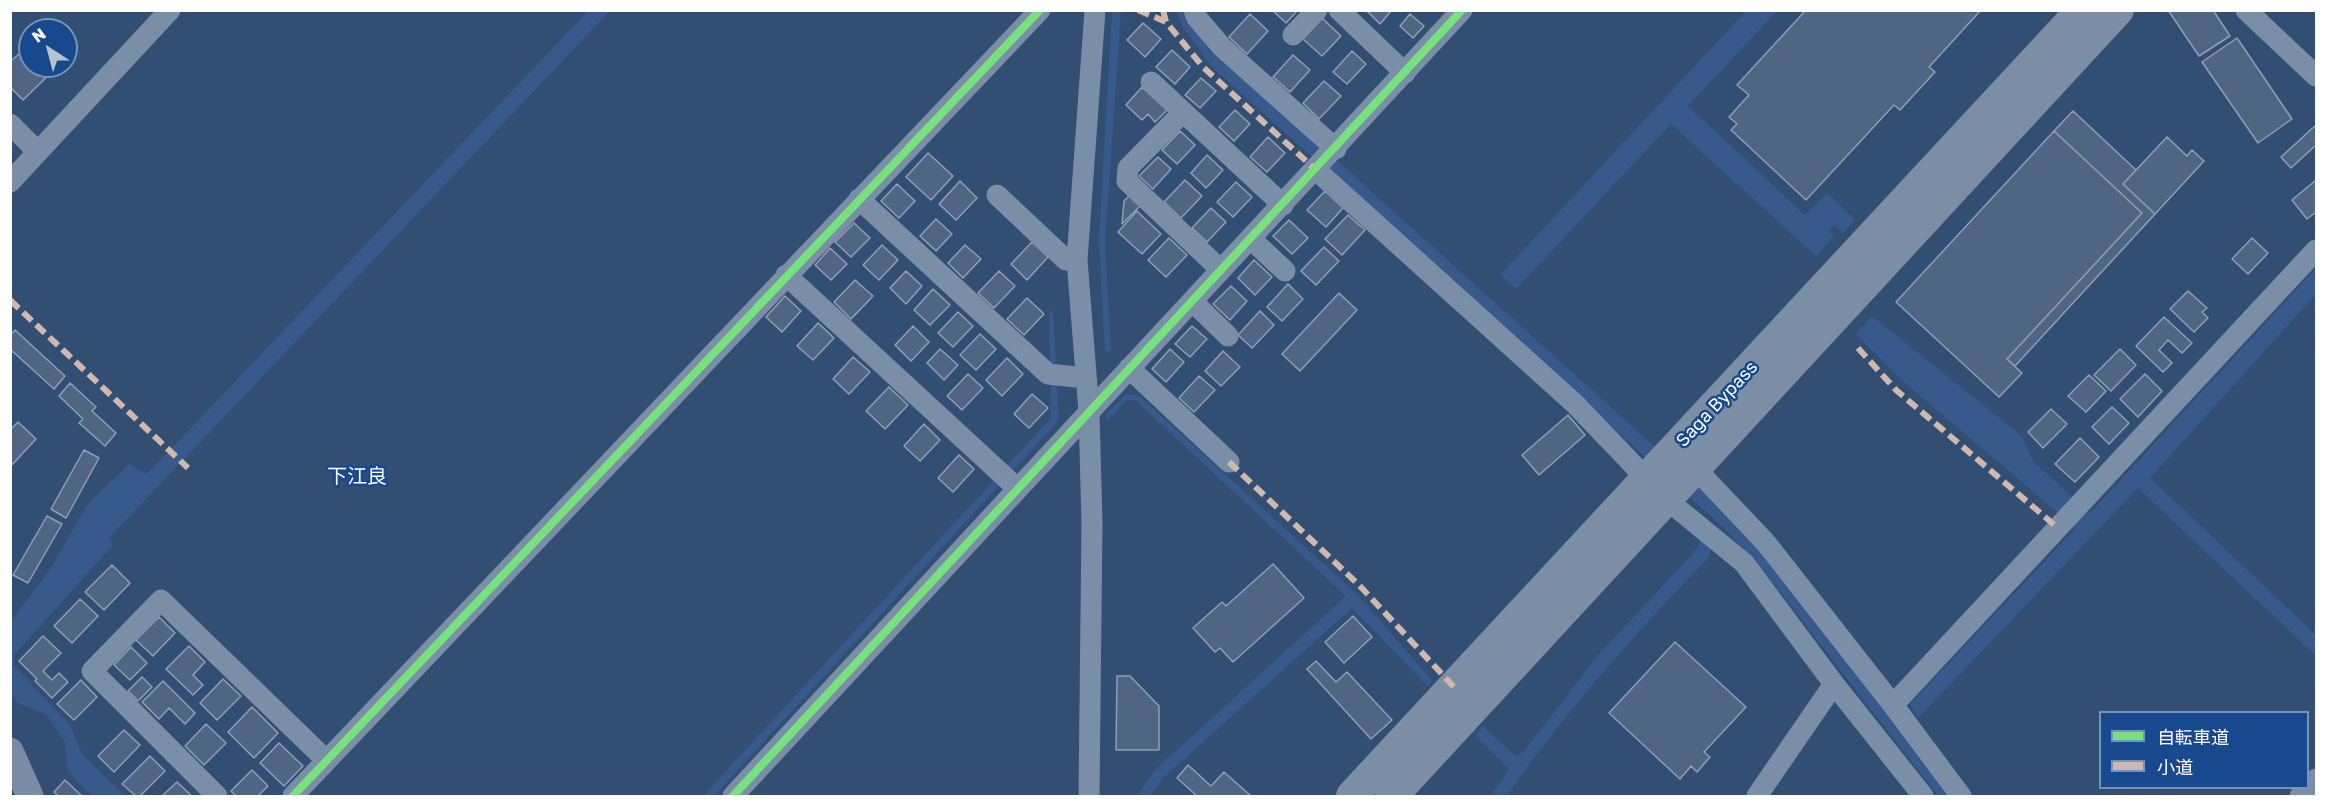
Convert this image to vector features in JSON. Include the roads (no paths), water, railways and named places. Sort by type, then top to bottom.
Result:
[{"type":"highway","name":"Saga Bypass","points":[[1392,796],[2082,10]]},
{"type":"highway","name":"Saga Bypass","points":[[1352,796],[1670,478],[2118,10]]},
{"type":"main road","points":[[10,751],[30,796]]},
{"type":"street","points":[[10,182],[170,10]]},
{"type":"street","points":[[293,796],[1040,10]]},
{"type":"street","points":[[1066,376],[1077,260],[1095,10]]},
{"type":"street","points":[[1194,10],[1197,18],[1222,47],[1336,149]]},
{"type":"street","points":[[1293,35],[1317,10]]},
{"type":"street","points":[[1339,10],[1405,73]]},
{"type":"street","points":[[733,796],[1129,368],[1336,149],[1462,10]]},
{"type":"street","points":[[2246,10],[2316,76]]},
{"type":"street","points":[[1151,82],[1282,205]]},
{"type":"street","points":[[1183,112],[1128,168],[1127,181],[1221,270]]},
{"type":"street","points":[[10,124],[38,152]]},
{"type":"street","points":[[1316,170],[1575,404],[1670,478],[1766,543],[1961,796]]},
{"type":"street","points":[[996,195],[1066,260],[1077,260]]},
{"type":"street","points":[[859,199],[1066,376],[1089,412],[1092,523],[1092,710],[1089,796]]},
{"type":"street","points":[[1251,239],[1285,271]]},
{"type":"street","points":[[1893,705],[2316,250]]},
{"type":"street","points":[[786,275],[1018,489]]},
{"type":"street","points":[[1192,301],[1228,336]]},
{"type":"street","points":[[1129,368],[1229,462]]},
{"type":"street","points":[[1670,478],[1744,563],[1834,684],[1923,796]]},
{"type":"street","points":[[217,796],[92,671],[161,600],[327,760]]},
{"type":"street","points":[[1757,796],[1834,684]]},
{"type":"water","points":[[1747,10],[1777,11],[1688,106],[1805,215],[1827,193],[1855,220],[1843,233],[1835,224],[1829,231],[1834,237],[1816,256],[1671,124],[1516,289],[1500,275]]},
{"type":"water","points":[[588,11],[610,11],[110,537],[113,545],[14,655],[13,665],[70,725],[83,756],[126,796],[92,796],[68,772],[65,742],[46,714],[17,703],[11,692],[11,621],[49,571],[87,505],[129,464],[147,474]]},
{"type":"water","points":[[1112,11],[1121,11],[1105,242],[1111,351],[1105,352],[1099,240]]},
{"type":"water","points":[[1176,11],[1189,11],[1224,59],[1733,517],[1765,555],[1950,796],[1938,796],[1757,563],[1723,527],[1214,69],[1183,28]]},
{"type":"water","points":[[2316,268],[2316,294],[2150,478],[2316,635],[2316,656],[2138,488],[1918,718],[1910,704],[2076,528],[1900,379],[1856,334],[1872,316],[2022,436],[2033,461],[2090,513]]},
{"type":"water","points":[[1049,311],[1053,312],[1059,420],[714,796],[703,796],[1051,418]]},
{"type":"water","points":[[1137,394],[1358,595],[1432,681],[1428,686],[1352,608],[1163,778],[1150,796],[1137,796],[1155,770],[1346,596],[1135,400],[1127,400],[1107,421],[1105,415],[1126,395]]},
{"type":"water","points":[[1700,538],[1711,548],[1709,557],[1603,672],[1553,733],[1507,796],[1490,796],[1509,769],[1475,736],[1483,726],[1516,756],[1524,751],[1599,654],[1697,549]]},
{"type":"district","name":"下江良","points":[[357,477]]}]
